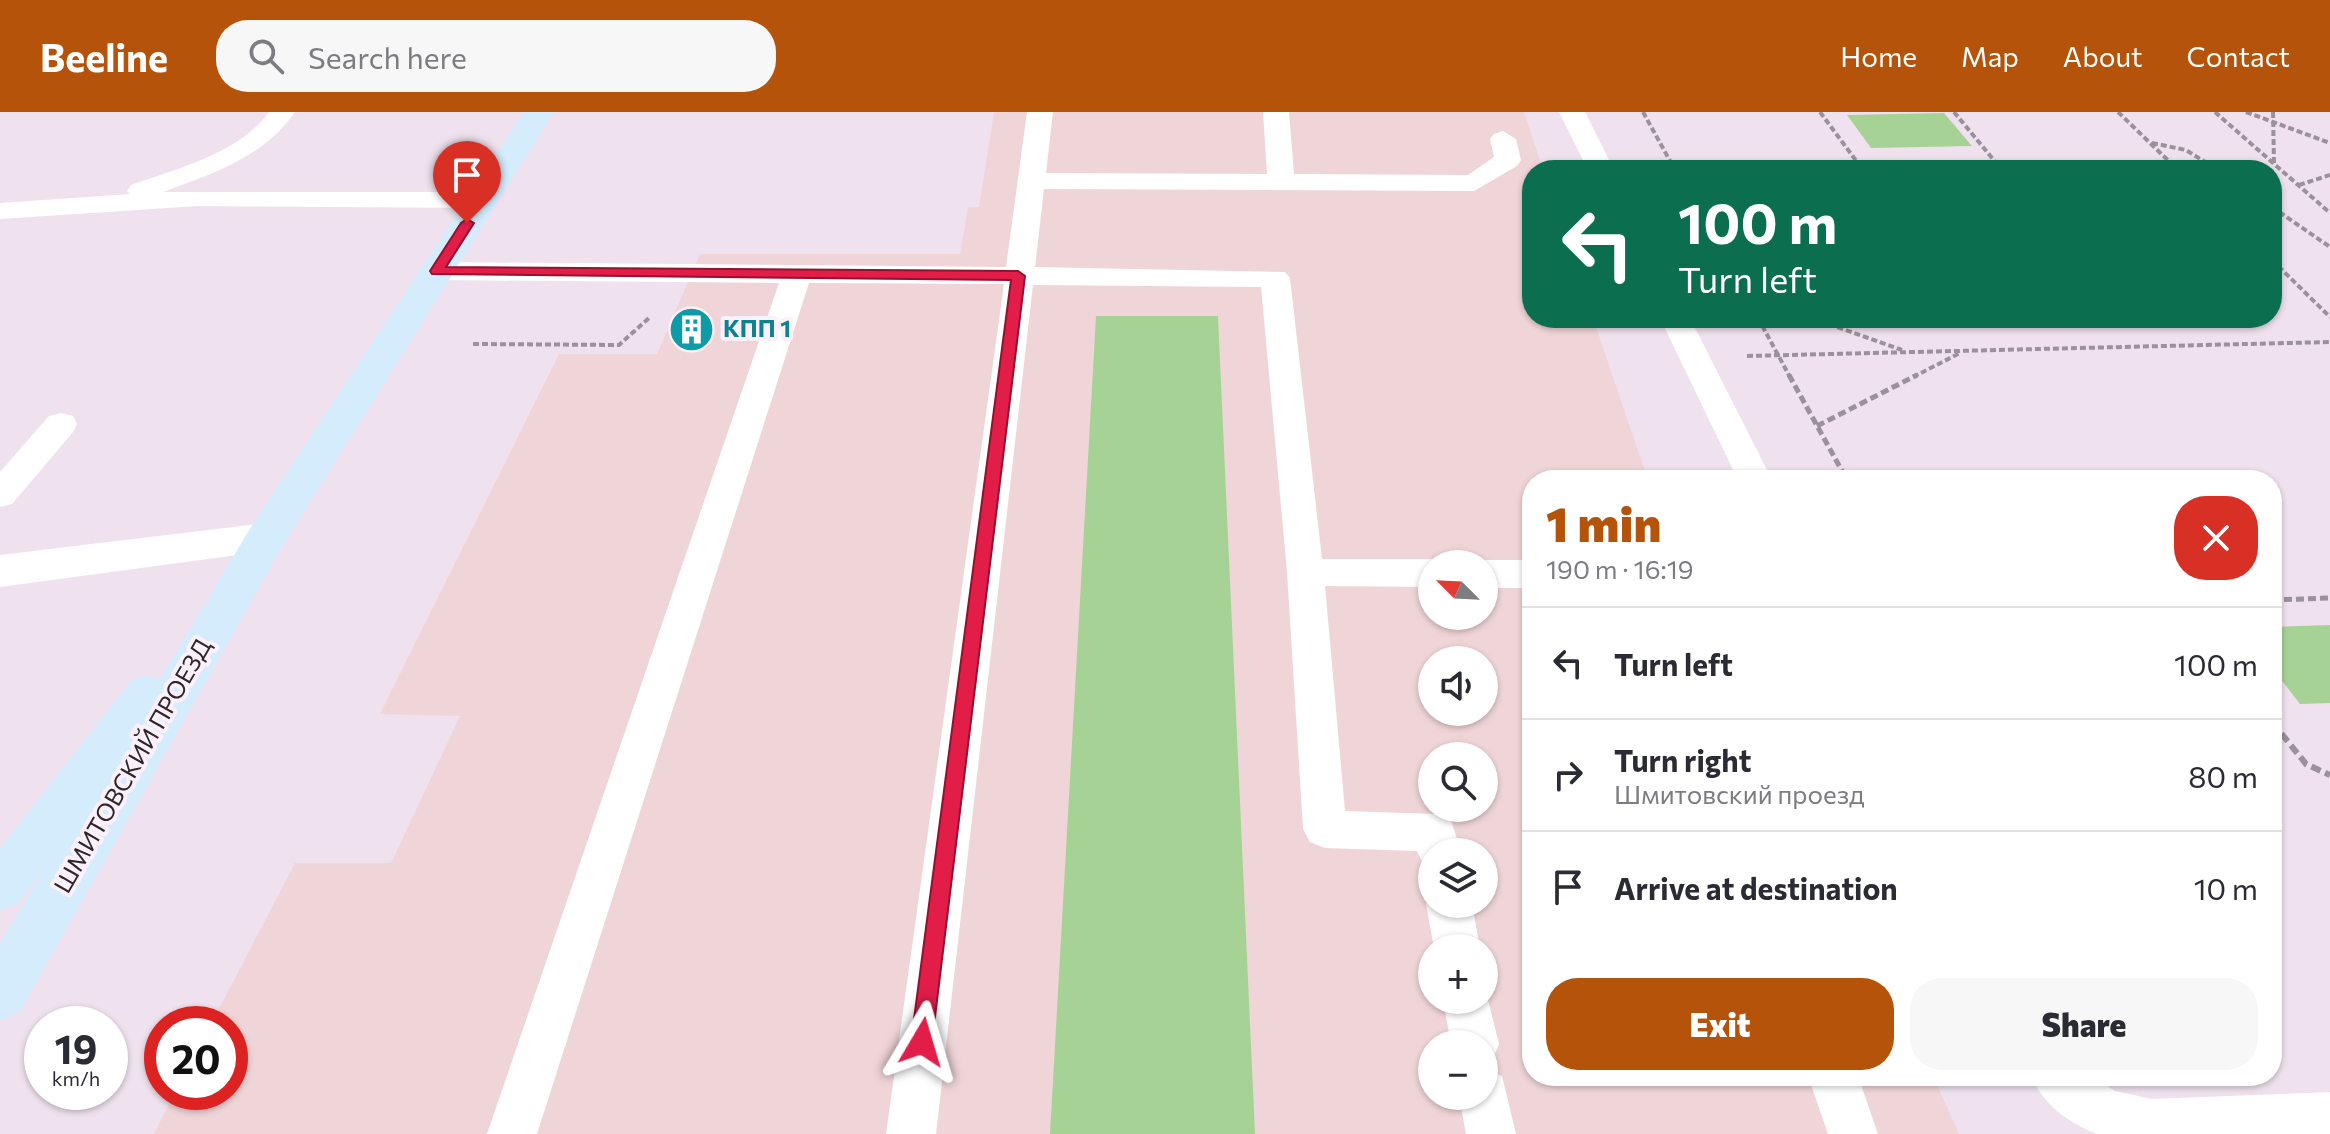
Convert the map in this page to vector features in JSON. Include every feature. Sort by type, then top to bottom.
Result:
[{"type":"main road","name":"ШМИТОВСКИЙ ПРОЕЗД","points":[[0,994],[266,538],[539,112]]},
{"type":"main road","name":"ШМИТОВСКИЙ ПРОЕЗД","points":[[0,888],[266,538]]},
{"type":"street","points":[[0,571],[266,538]]},
{"type":"lane","points":[[108,203],[175,178],[251,143],[276,124],[282,112]]},
{"type":"lane","points":[[911,1134],[1040,112]]},
{"type":"lane","points":[[1276,112],[1281,182]]},
{"type":"lane","points":[[1572,112],[1596,160]]},
{"type":"lane","points":[[1032,181],[1474,183],[1508,160],[1503,139]]},
{"type":"lane","points":[[0,211],[198,198],[483,200]]},
{"type":"lane","points":[[437,271],[1275,278],[1305,572],[1325,829],[1436,833],[1437,838]]},
{"type":"lane","points":[[512,1134],[797,274]]},
{"type":"lane","points":[[1680,328],[1750,470]]},
{"type":"lane","points":[[0,495],[61,424]]},
{"type":"lane","points":[[1305,572],[1418,573]]},
{"type":"lane","points":[[1498,574],[1522,574]]},
{"type":"lane","points":[[1836,1086],[1853,1134]]},
{"type":"lane","points":[[2067,1086],[2087,1103],[2127,1121],[2152,1124],[2330,1117]]},
{"type":"lane","points":[[1487,1110],[1491,1134]]},
{"type":"path","points":[[1643,112],[1669,160]]},
{"type":"path","points":[[1820,112],[1856,160]]},
{"type":"path","points":[[1954,112],[1994,160]]},
{"type":"path","points":[[2118,112],[2168,160]]},
{"type":"path","points":[[2215,112],[2269,160]]},
{"type":"path","points":[[2246,112],[2330,143]]},
{"type":"path","points":[[2273,112],[2274,160]]},
{"type":"path","points":[[2151,143],[2186,150],[2202,160]]},
{"type":"path","points":[[2282,171],[2330,213]]},
{"type":"path","points":[[2299,186],[2330,175]]},
{"type":"path","points":[[2282,214],[2330,247]]},
{"type":"path","points":[[2282,270],[2330,317]]},
{"type":"path","points":[[473,344],[619,345],[658,309]]},
{"type":"path","points":[[1763,328],[1841,470]]},
{"type":"path","points":[[1840,328],[1906,352]]},
{"type":"path","points":[[1797,354],[2330,342]]},
{"type":"path","points":[[1817,426],[1965,351]]},
{"type":"path","points":[[2282,600],[2330,598]]},
{"type":"path","points":[[2282,734],[2306,764],[2330,775]]},
{"type":"shaded area","points":[[994,112],[1524,112],[1540,160],[1522,160],[1522,328],[1596,328],[1645,470],[1522,470],[1522,1086],[1937,1086],[1959,1134],[154,1134],[166,1110],[248,1110],[248,1006],[220,1006],[295,863],[391,863],[460,716],[380,714],[559,354],[657,354],[700,254],[960,254],[968,207],[979,207]]},
{"type":"green space","points":[[1944,113],[1972,146],[1871,148],[1847,115]]},
{"type":"green space","points":[[1096,316],[1218,316],[1255,1134],[1050,1134]]},
{"type":"green space","points":[[2330,625],[2330,703],[2300,704],[2282,681],[2282,627]]},
{"type":"place","name":"КПП 1","points":[[692,329]]},
{"type":"route","points":[[467,223],[437,271],[1018,276],[922,1042]]}]
